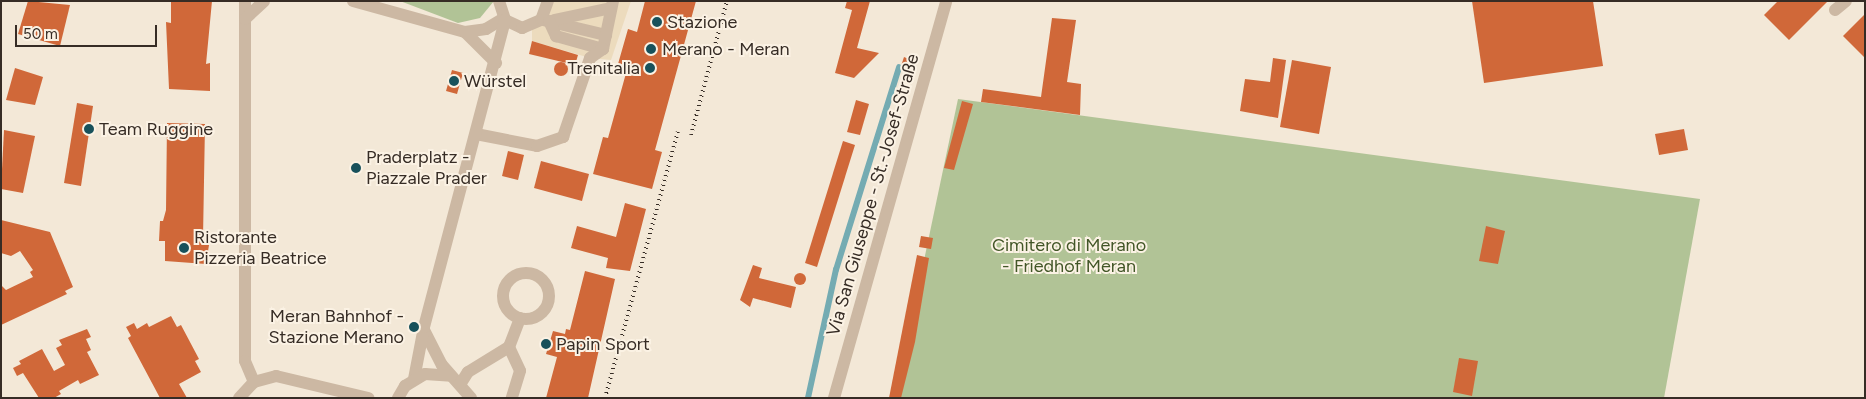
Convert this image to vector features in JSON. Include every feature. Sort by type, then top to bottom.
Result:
[{"type":"street","points":[[245,1],[245,362],[254,382]]},
{"type":"street","points":[[245,19],[264,1]]},
{"type":"street","points":[[353,1],[464,32],[486,29],[505,19]]},
{"type":"street","points":[[398,398],[414,379],[424,327],[497,61],[505,19],[499,1]]},
{"type":"street","points":[[548,1],[545,21],[556,36],[603,49]]},
{"type":"street","name":"Via San Giuseppe - St.-Josef-Straße","points":[[834,398],[946,1]]},
{"type":"street","points":[[1835,10],[1846,1]]},
{"type":"street","points":[[476,134],[537,146],[563,137],[590,58],[603,49],[609,3],[522,28],[497,61]]},
{"type":"street","points":[[505,19],[522,28]]},
{"type":"street","points":[[545,21],[606,35]]},
{"type":"street","points":[[464,32],[497,61]]},
{"type":"street","points":[[456,380],[509,347],[520,318]]},
{"type":"street","points":[[424,327],[433,353],[471,398]]},
{"type":"street","points":[[509,347],[520,371],[512,398]]},
{"type":"street","points":[[414,379],[433,373],[456,380]]},
{"type":"street","points":[[238,398],[254,382],[289,376],[368,398]]},
{"type":"green space","points":[[400,1],[494,1],[480,18],[458,23]]},
{"type":"green space","name":"Cimitero di Merano - Friedhof Meran","points":[[958,99],[1700,199],[1664,398],[895,398]]},
{"type":"shaded area","points":[[548,1],[631,1],[611,60],[590,58],[532,41],[532,26]]},
{"type":"building","points":[[28,1],[70,5],[60,46],[18,34]]},
{"type":"building","points":[[171,1],[212,1],[206,64],[210,63],[210,91],[169,89],[166,22],[171,23]]},
{"type":"building","points":[[645,1],[696,1],[655,150],[662,152],[652,189],[593,174],[603,137],[608,138],[628,66],[618,64],[628,29],[637,32]]},
{"type":"building","points":[[847,1],[870,1],[857,48],[879,53],[854,78],[835,73],[852,10],[845,8]]},
{"type":"building","points":[[1472,1],[1593,1],[1603,66],[1484,83]]},
{"type":"building","points":[[1778,1],[1828,1],[1789,40],[1764,15]]},
{"type":"building","points":[[1865,14],[1865,58],[1843,36]]},
{"type":"building","points":[[1052,18],[1076,20],[1067,82],[1081,84],[1080,115],[981,102],[983,89],[1041,97]]},
{"type":"building","points":[[532,41],[578,55],[575,65],[529,54]]},
{"type":"building","points":[[904,57],[911,60],[909,68],[901,66]]},
{"type":"building","points":[[1273,58],[1286,60],[1278,118],[1240,111],[1245,79],[1270,82]]},
{"type":"building","points":[[1292,60],[1331,67],[1319,134],[1280,127]]},
{"type":"building","points":[[558,62],[564,62],[568,69],[564,76],[558,76],[554,72],[554,66]]},
{"type":"building","points":[[15,68],[43,77],[35,105],[6,100]]},
{"type":"building","points":[[452,70],[463,73],[457,94],[446,91]]},
{"type":"building","points":[[856,100],[869,104],[860,135],[847,132]]},
{"type":"building","points":[[962,101],[973,104],[954,170],[944,168]]},
{"type":"building","points":[[77,103],[93,106],[81,186],[64,183]]},
{"type":"building","points":[[167,123],[205,124],[203,238],[209,245],[206,264],[165,261],[165,241],[159,241],[160,221],[163,221],[166,210]]},
{"type":"building","points":[[1684,129],[1688,150],[1659,155],[1655,134]]},
{"type":"building","points":[[4,130],[35,136],[23,193],[1,189]]},
{"type":"building","points":[[843,141],[855,145],[817,267],[805,263]]},
{"type":"building","points":[[508,151],[524,155],[518,180],[502,176]]},
{"type":"building","points":[[541,161],[589,174],[582,201],[534,188]]},
{"type":"building","points":[[625,203],[646,209],[630,271],[606,268],[608,258],[571,248],[577,226],[616,237]]},
{"type":"building","points":[[1,220],[50,232],[73,287],[65,291],[67,294],[1,325],[1,285],[6,290],[33,277],[30,272],[33,270],[20,251],[11,256],[1,253]]},
{"type":"building","points":[[1486,226],[1505,231],[1498,264],[1479,261]]},
{"type":"building","points":[[921,236],[933,238],[931,249],[919,247]]},
{"type":"building","points":[[917,255],[929,258],[915,342],[901,398],[889,398]]},
{"type":"building","points":[[753,265],[762,268],[759,278],[796,287],[791,308],[753,298],[750,307],[740,300]]},
{"type":"building","points":[[585,271],[615,279],[588,398],[546,398],[557,357],[546,354],[553,331],[565,334],[566,329],[570,330]]},
{"type":"building","points":[[802,273],[805,274],[805,284],[798,285],[795,284],[794,277],[795,274]]},
{"type":"building","points":[[171,316],[177,327],[181,325],[199,359],[195,361],[201,372],[179,384],[187,398],[160,398],[128,338],[131,336],[126,327],[134,323],[137,329],[147,323],[149,327]]},
{"type":"building","points":[[87,329],[91,337],[86,339],[91,350],[87,352],[99,375],[80,384],[78,380],[59,391],[61,394],[54,398],[39,398],[23,373],[17,376],[13,368],[21,364],[19,361],[42,349],[54,371],[65,365],[56,348],[62,345],[59,340]]},
{"type":"building","points":[[1459,358],[1478,361],[1472,396],[1453,392]]},
{"type":"waterway","points":[[808,398],[836,270],[899,68]]},
{"type":"railway","points":[[691,135],[727,1]]},
{"type":"railway","points":[[605,398],[678,132]]},
{"type":"place","name":"Stazione","points":[[657,22]]},
{"type":"place","name":"Merano - Meran","points":[[651,49]]},
{"type":"place","name":"Trenitalia","points":[[650,68]]},
{"type":"place","name":"Würstel","points":[[454,81]]},
{"type":"place","name":"Team Ruggine","points":[[89,129]]},
{"type":"place","name":"Praderplatz - Piazzale Prader","points":[[356,168]]},
{"type":"place","name":"Ristorante Pizzeria Beatrice","points":[[184,248]]},
{"type":"place","name":"Meran Bahnhof - Stazione Merano","points":[[414,327]]},
{"type":"place","name":"Papin Sport","points":[[546,344]]}]
